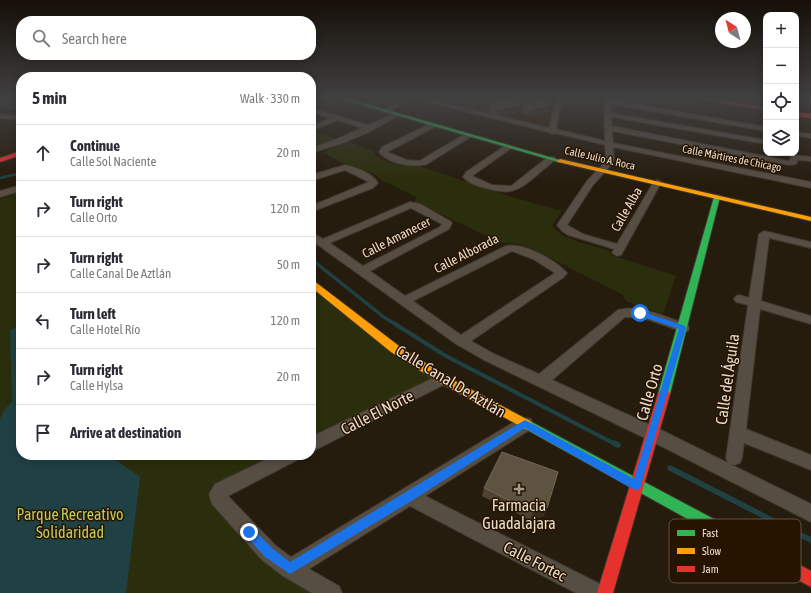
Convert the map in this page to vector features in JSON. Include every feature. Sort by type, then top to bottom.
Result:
[{"type":"street","points":[[363,126],[370,128]]},
{"type":"street","points":[[316,149],[375,126]]},
{"type":"street","points":[[433,126],[383,152],[386,155],[410,164],[416,164],[424,162],[468,136]]},
{"type":"street","name":"Calle Julio A. Roca","points":[[433,126],[551,159],[811,218]]},
{"type":"street","name":"Calle Mártires de Chicago","points":[[526,126],[811,185]]},
{"type":"street","points":[[552,132],[553,126]]},
{"type":"street","points":[[674,126],[763,141]]},
{"type":"street","points":[[748,126],[763,128]]},
{"type":"street","points":[[601,171],[610,159],[609,128],[789,163],[793,162],[796,157],[811,159]]},
{"type":"street","points":[[799,134],[811,136]]},
{"type":"street","points":[[508,147],[469,174],[467,177],[501,190],[510,190],[516,187],[551,159]]},
{"type":"street","points":[[0,160],[16,155]]},
{"type":"street","points":[[316,177],[345,168],[351,168],[372,180],[374,183],[316,206]]},
{"type":"street","name":"Calle Alba","points":[[601,171],[590,183],[562,225],[565,229],[573,233],[618,251],[657,183]]},
{"type":"street","points":[[0,194],[16,189]]},
{"type":"street","name":"Calle Orto","points":[[605,593],[653,434],[695,286],[718,197]]},
{"type":"street","name":"Calle Amanecer","points":[[322,243],[410,206],[417,206],[447,223],[444,228],[362,271]]},
{"type":"street","name":"Calle del Águila","points":[[734,458],[764,234],[811,245]]},
{"type":"street","points":[[316,239],[461,341],[540,382],[653,434],[811,512]]},
{"type":"street","name":"Calle Alborada","points":[[404,301],[510,248],[516,248],[526,252],[555,268],[561,273],[461,341]]},
{"type":"street","name":"Calle Canal De Aztlán","points":[[316,287],[396,349],[442,379],[699,519]]},
{"type":"street","points":[[740,299],[811,320]]},
{"type":"street","points":[[540,382],[622,313],[640,313],[683,328]]},
{"type":"street","name":"Calle El Norte","points":[[316,442],[442,379]]},
{"type":"street","points":[[290,569],[409,497],[525,424]]},
{"type":"street","points":[[738,433],[811,463]]},
{"type":"street","points":[[281,460],[221,490],[218,494],[218,498],[269,553],[290,569],[332,593]]},
{"type":"street","name":"Calle Fortec","points":[[409,497],[597,593]]},
{"type":"street","name":"Calle Canal De Aztlán","points":[[801,574],[811,579]]},
{"type":"shaded area","points":[[533,126],[552,126],[551,130]]},
{"type":"green space","points":[[316,132],[337,139],[316,148]]},
{"type":"green space","points":[[349,142],[374,151],[374,155],[390,162],[407,166],[419,166],[512,197],[562,211],[552,225],[562,235],[609,251],[611,255],[676,276],[663,314],[626,301],[622,294],[529,247],[516,243],[502,243],[415,202],[416,197],[381,180],[376,175],[342,163],[323,152]]},
{"type":"green space","name":"Parque Recreativo Solidaridad","points":[[16,194],[16,460],[283,460],[218,498],[290,569],[332,593],[0,593],[0,199]]},
{"type":"green space","points":[[316,287],[442,379],[316,442]]},
{"type":"water","points":[[16,327],[16,460],[116,460],[140,477],[126,593],[0,593],[0,420],[4,410],[12,402],[10,330]]},
{"type":"building","name":"Farmacia Guadalajara","points":[[502,452],[558,472],[547,508],[533,512],[484,488]]},
{"type":"waterway","points":[[0,178],[16,174]]},
{"type":"waterway","points":[[316,263],[385,318],[397,325]]},
{"type":"waterway","points":[[395,324],[446,356],[615,444]]},
{"type":"waterway","points":[[614,443],[618,445]]},
{"type":"waterway","points":[[670,468],[770,519]]},
{"type":"waterway","points":[[801,535],[811,540]]},
{"type":"traffic: fast","points":[[436,126],[560,161]]},
{"type":"traffic: fast","points":[[664,394],[717,197]]},
{"type":"traffic: fast","points":[[526,424],[701,519]]},
{"type":"traffic: slow","points":[[560,161],[811,219]]},
{"type":"traffic: slow","points":[[316,287],[395,349],[442,379],[526,424]]},
{"type":"traffic: jam","points":[[0,160],[16,155]]},
{"type":"traffic: jam","points":[[605,593],[664,394]]},
{"type":"traffic: jam","points":[[801,574],[811,579]]},
{"type":"place","name":"Farmacia Guadalajara","points":[[519,489]]},
{"type":"route","points":[[249,532],[269,553],[290,569],[409,497],[525,424],[637,486],[683,328],[640,313]]}]
